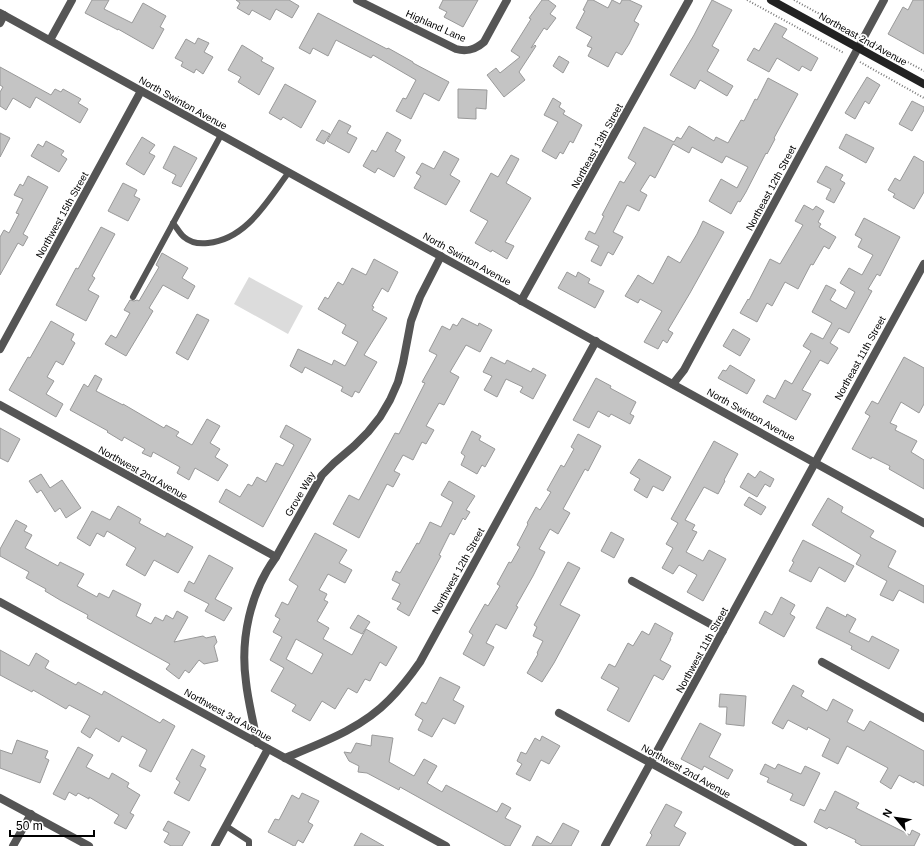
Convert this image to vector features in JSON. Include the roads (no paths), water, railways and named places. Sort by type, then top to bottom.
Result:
[{"type":"street","points":[[50,40],[72,0]]},
{"type":"street","name":"Highland Lane","points":[[360,1],[456,49],[463,51],[478,48],[484,42],[507,0]]},
{"type":"street","name":"Northeast 13th Street","points":[[521,301],[689,0]]},
{"type":"street","name":"Northeast 2nd Avenue","points":[[771,0],[924,84]]},
{"type":"street","name":"Northeast 12th Street","points":[[674,384],[688,363],[884,0]]},
{"type":"street","points":[[0,23],[2,14]]},
{"type":"street","name":"North Swinton Avenue","points":[[2,14],[924,523]]},
{"type":"street","name":"Northwest 15th Street","points":[[0,349],[141,91]]},
{"type":"street","name":"Grove Way","points":[[257,743],[246,682],[245,640],[254,600],[267,569],[276,557],[322,475],[368,432],[380,417],[390,400],[398,382],[411,321],[420,297],[441,256]]},
{"type":"street","name":"Northeast 11th Street","points":[[814,462],[924,264]]},
{"type":"street","name":"Northwest 12th Street","points":[[285,758],[341,734],[355,726],[380,708],[406,682],[420,662],[596,342]]},
{"type":"street","name":"Northwest 2nd Avenue","points":[[0,405],[276,557]]},
{"type":"street","name":"Northwest 11th Street","points":[[605,846],[814,462]]},
{"type":"street","points":[[632,581],[723,631]]},
{"type":"street","name":"Northwest 3rd Avenue","points":[[0,602],[446,846]]},
{"type":"street","points":[[822,662],[924,718]]},
{"type":"street","name":"Northwest 2nd Avenue","points":[[559,713],[803,846]]},
{"type":"street","points":[[215,846],[268,749]]},
{"type":"street","points":[[0,798],[89,846]]},
{"type":"street","points":[[13,846],[30,814]]},
{"type":"lane","points":[[133,297],[220,135]]},
{"type":"lane","points":[[173,223],[183,237],[191,242],[203,243],[226,239],[243,228],[254,218],[289,172]]},
{"type":"lane","points":[[226,826],[249,841],[249,846]]}]
